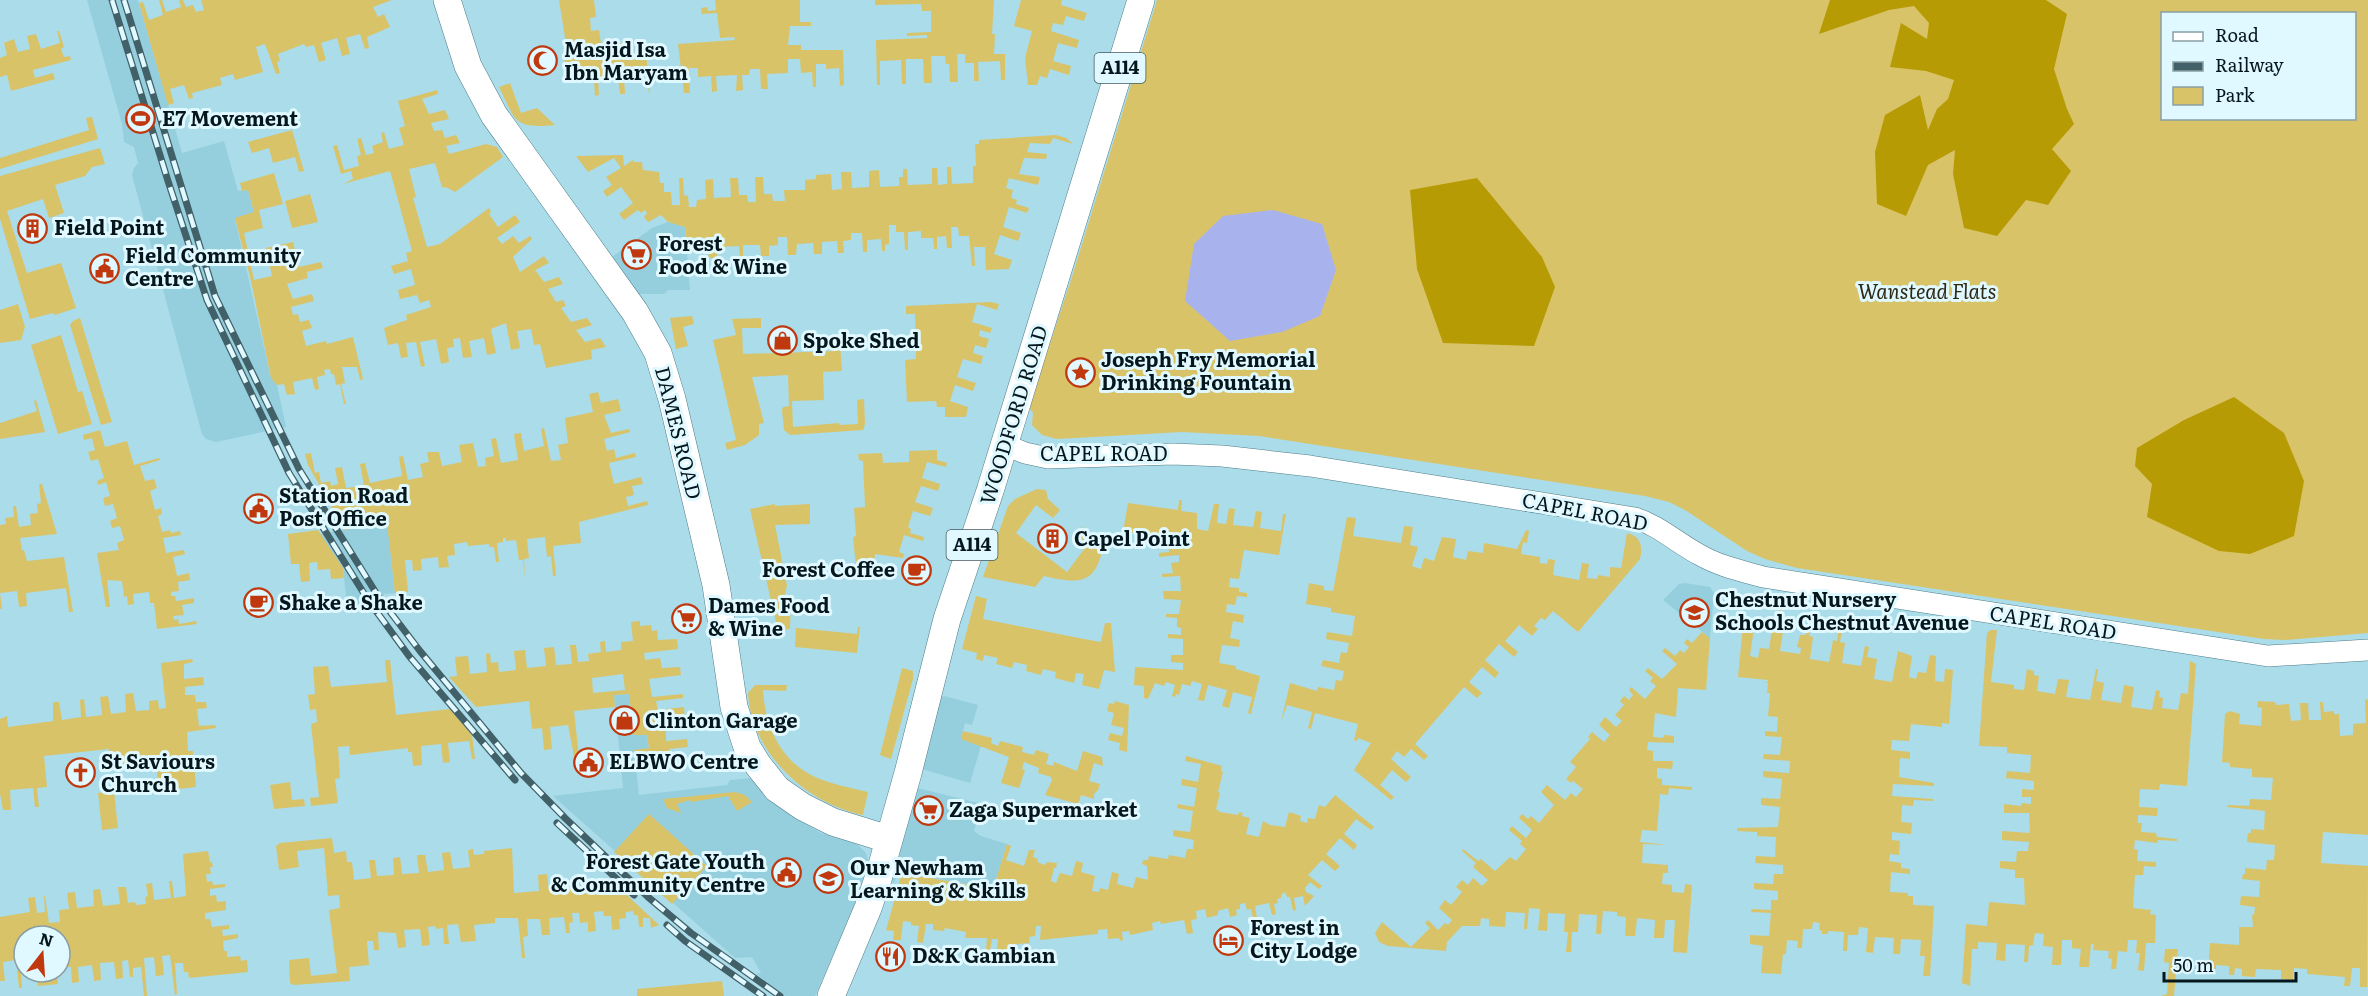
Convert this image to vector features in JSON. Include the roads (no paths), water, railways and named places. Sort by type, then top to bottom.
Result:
[{"type":"main road","name":"DAMES ROAD","points":[[447,0],[468,66],[494,115],[635,312],[660,358],[675,410],[717,592],[734,707],[747,747],[777,789],[803,807],[833,822],[888,839]]},
{"type":"main road","name":"WOODFORD ROAD","points":[[831,996],[868,908],[908,773],[944,628],[1005,445],[1140,1]]},
{"type":"street","name":"CAPEL ROAD","points":[[1005,445],[1025,453],[1048,458],[1149,453],[1222,456],[1406,480],[1635,518],[1652,523],[1666,531],[1701,556],[1763,577],[2268,656],[2368,650]]},
{"type":"railway","points":[[112,0],[207,300],[289,473],[368,600],[409,656],[515,780]]},
{"type":"railway","points":[[124,0],[215,296],[299,469],[378,596],[420,651],[521,773],[565,818],[648,897],[691,933],[780,996]]},
{"type":"railway","points":[[557,823],[634,895]]},
{"type":"railway","points":[[667,925],[685,941],[763,996]]},
{"type":"place","name":"Masjid Isa Ibn Maryam","points":[[543,61]]},
{"type":"place","name":"E7 Movement","points":[[141,119]]},
{"type":"place","name":"Field Point","points":[[33,228]]},
{"type":"place","name":"Forest Food & Wine","points":[[637,255]]},
{"type":"place","name":"Field Community Centre","points":[[104,268]]},
{"type":"place","name":"Spoke Shed","points":[[782,341]]},
{"type":"place","name":"Joseph Fry Memorial Drinking Fountain","points":[[1080,372]]},
{"type":"place","name":"Station Road Post Office","points":[[258,508]]},
{"type":"place","name":"Capel Point","points":[[1053,539]]},
{"type":"place","name":"Forest Coffee","points":[[916,570]]},
{"type":"place","name":"Shake a Shake","points":[[258,603]]},
{"type":"place","name":"Chestnut Nursery Schools Chestnut Avenue","points":[[1694,612]]},
{"type":"place","name":"Dames Food & Wine","points":[[687,618]]},
{"type":"place","name":"Clinton Garage","points":[[624,721]]},
{"type":"place","name":"ELBWO Centre","points":[[588,762]]},
{"type":"place","name":"St Saviours Church","points":[[80,773]]},
{"type":"place","name":"Zaga Supermarket","points":[[928,810]]},
{"type":"place","name":"Forest Gate Youth & Community Centre","points":[[786,873]]},
{"type":"place","name":"Our Newham Learning & Skills","points":[[829,879]]},
{"type":"place","name":"Forest in City Lodge","points":[[1229,940]]},
{"type":"place","name":"D&K Gambian","points":[[891,956]]},
{"type":"park label","name":"Wanstead Flats","points":[[1927,292]]}]
